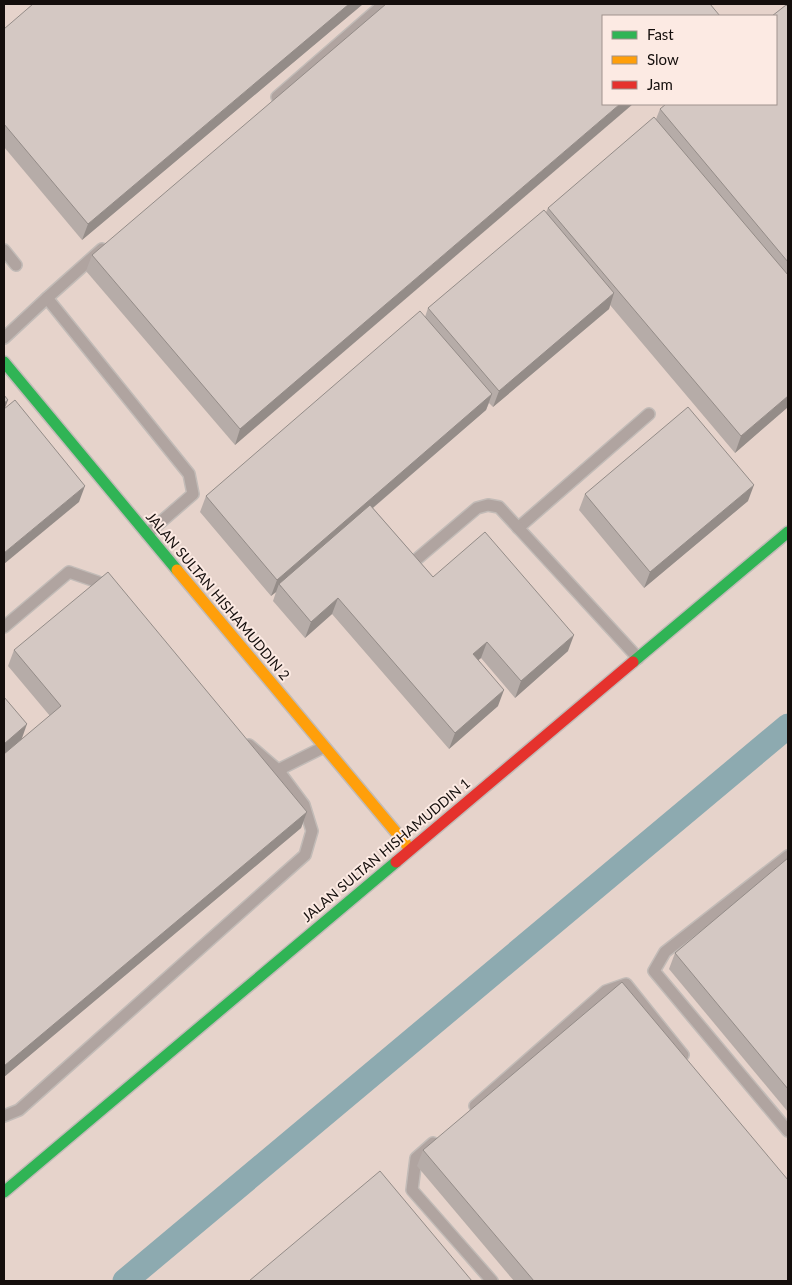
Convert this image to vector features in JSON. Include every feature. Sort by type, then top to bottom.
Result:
[{"type":"street","name":"JALAN SULTAN HISHAMUDDIN 2","points":[[4,362],[410,849]]},
{"type":"street","name":"JALAN SULTAN HISHAMUDDIN 1","points":[[4,1192],[788,532]]},
{"type":"lane","points":[[272,102],[384,4]]},
{"type":"lane","points":[[4,338],[46,298],[114,239]]},
{"type":"lane","points":[[4,250],[16,265]]},
{"type":"lane","points":[[46,298],[189,474],[193,494],[147,534]]},
{"type":"lane","points":[[518,528],[649,414]]},
{"type":"lane","points":[[411,564],[477,508],[488,505],[499,506],[638,658]]},
{"type":"lane","points":[[4,627],[69,572],[98,582],[118,604]]},
{"type":"lane","points":[[4,1116],[19,1110],[305,855],[312,831],[304,805],[278,770],[243,740]]},
{"type":"lane","points":[[278,770],[324,747]]},
{"type":"lane","points":[[788,856],[666,952],[654,971],[788,1131]]},
{"type":"lane","points":[[467,1113],[606,991],[626,984],[688,1061]]},
{"type":"lane","points":[[445,1133],[416,1158],[412,1190],[492,1281]]},
{"type":"shaded area","points":[[4,4],[788,4],[788,1281],[4,1281]]},
{"type":"building","points":[[33,4],[349,4],[88,224],[4,124],[4,29]]},
{"type":"building","points":[[386,4],[710,4],[719,15],[602,15],[602,105],[619,105],[240,429],[92,255]]},
{"type":"building","points":[[786,5],[788,7],[788,262],[660,109],[665,105],[777,105],[777,15],[773,15]]},
{"type":"building","points":[[654,117],[788,275],[788,396],[741,436],[548,208]]},
{"type":"building","points":[[544,210],[614,293],[499,391],[428,308]]},
{"type":"building","points":[[420,311],[492,394],[277,580],[206,496]]},
{"type":"building","points":[[4,395],[8,400],[4,403]]},
{"type":"building","points":[[15,400],[85,486],[4,553],[4,409]]},
{"type":"building","points":[[688,407],[754,485],[650,572],[585,494]]},
{"type":"building","points":[[370,505],[433,577],[485,532],[574,635],[521,681],[487,642],[473,654],[504,690],[455,733],[338,598],[311,622],[279,584]]},
{"type":"building","points":[[108,572],[307,812],[4,1066],[4,754],[61,706],[14,650]]},
{"type":"building","points":[[4,697],[27,724],[4,744]]},
{"type":"building","points":[[788,858],[788,1089],[675,953]]},
{"type":"building","points":[[622,982],[788,1180],[788,1281],[534,1281],[423,1150]]},
{"type":"building","points":[[380,1171],[472,1281],[249,1281]]},
{"type":"waterway","points":[[125,1281],[788,726]]},
{"type":"traffic: fast","points":[[4,362],[177,570]]},
{"type":"traffic: fast","points":[[633,662],[788,532]]},
{"type":"traffic: fast","points":[[4,1192],[396,862]]},
{"type":"traffic: slow","points":[[177,570],[410,849]]},
{"type":"traffic: jam","points":[[396,862],[633,662]]}]
